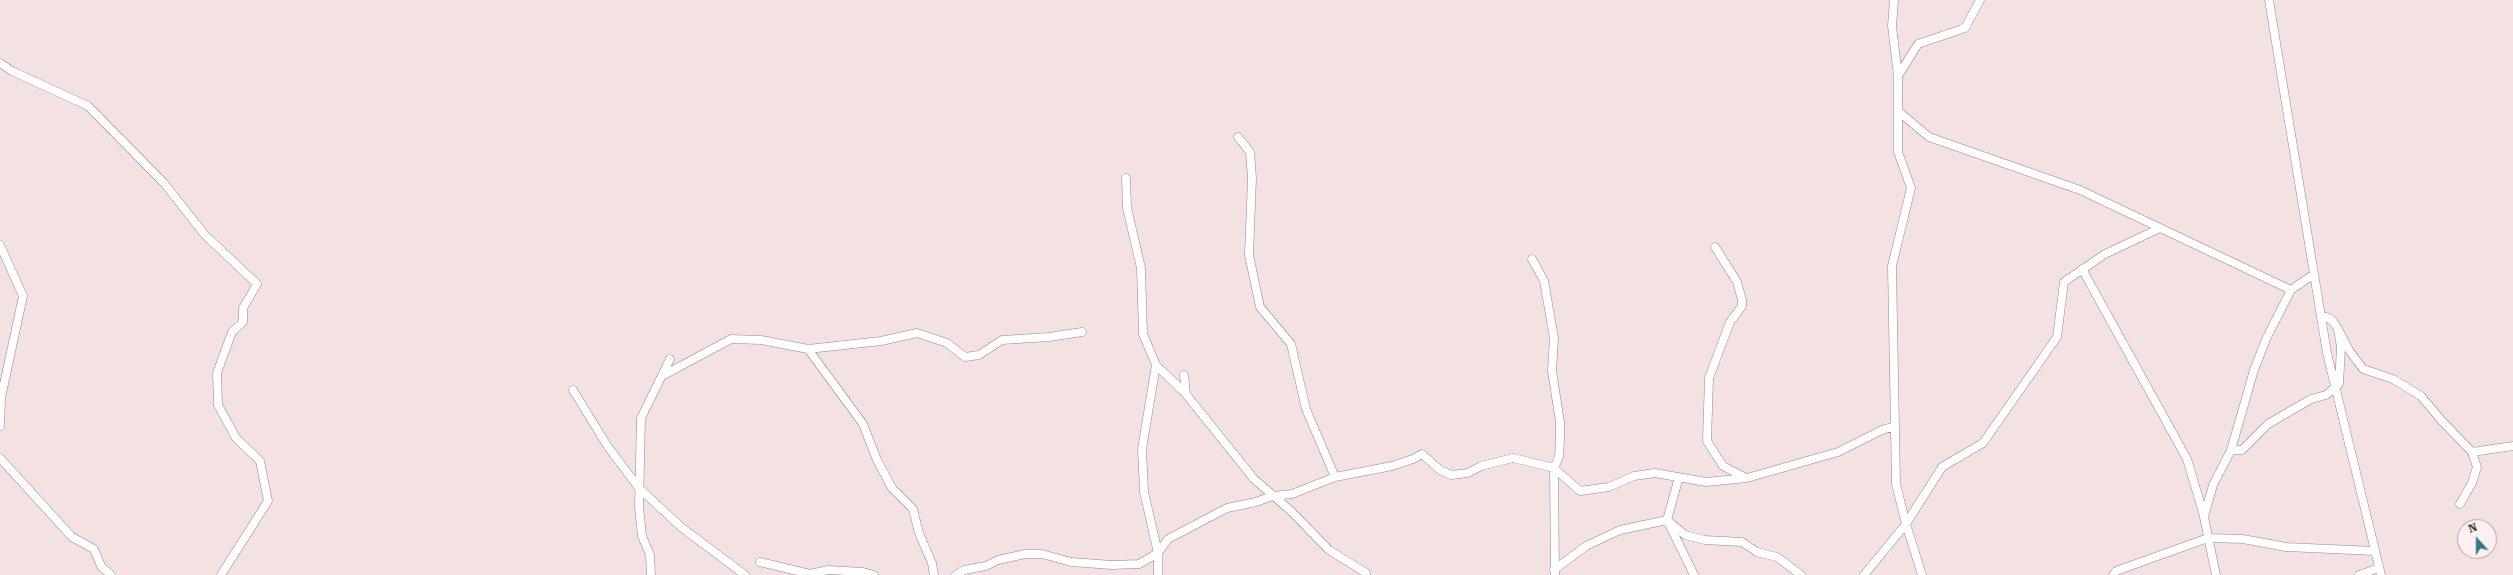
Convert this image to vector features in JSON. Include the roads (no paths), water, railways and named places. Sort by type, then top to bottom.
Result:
[{"type":"street","points":[[1894,0],[1892,26],[1898,76],[1898,152],[1911,188],[1892,266],[1896,484],[1906,524],[1922,575]]},
{"type":"street","points":[[1898,76],[1918,44],[1965,28],[1980,0]]},
{"type":"street","points":[[2269,0],[2321,315],[2336,388],[2380,572],[2359,575]]},
{"type":"street","points":[[0,63],[12,71],[88,106],[164,183],[205,235],[257,284],[243,308],[243,322],[232,332],[217,373],[218,405],[236,438],[260,461],[268,501],[221,575]]},
{"type":"street","points":[[1898,111],[1929,137],[2080,190],[2158,229],[2291,290]]},
{"type":"street","points":[[1238,137],[1250,152],[1252,178],[1249,255],[1260,307],[1291,344],[1306,409],[1335,477]]},
{"type":"street","points":[[1126,178],[1127,208],[1141,268],[1143,334],[1156,365],[1186,394],[1254,479],[1292,512],[1329,550],[1368,574]]},
{"type":"street","points":[[1864,575],[1906,524],[1942,467],[1983,443],[2057,337],[2064,282],[2105,254],[2158,229]]},
{"type":"street","points":[[0,245],[23,296],[1,398],[0,426]]},
{"type":"street","points":[[1715,247],[1736,282],[1742,300],[1742,306],[1730,322],[1709,378],[1707,441],[1723,466],[1747,478]]},
{"type":"street","points":[[1532,259],[1544,281],[1554,338],[1552,371],[1560,440],[1559,457],[1554,468],[1555,572]]},
{"type":"street","points":[[2082,269],[2187,459],[2204,517],[2216,575]]},
{"type":"street","points":[[2204,517],[2213,485],[2231,450],[2254,370],[2267,336],[2291,290],[2314,274]]},
{"type":"street","points":[[2321,315],[2332,320],[2349,350],[2363,369],[2392,379],[2421,396],[2442,421],[2472,452],[2477,467],[2472,483],[2460,504]]},
{"type":"street","points":[[2231,450],[2242,450],[2268,424],[2295,407],[2311,399],[2326,395],[2336,388],[2339,384],[2341,361],[2338,329]]},
{"type":"street","points":[[662,376],[731,339],[761,340],[808,349],[881,341],[917,333],[947,343],[965,357],[980,355],[1002,340],[1049,337],[1082,332]]},
{"type":"street","points":[[808,349],[863,424],[877,460],[892,488],[913,509],[916,525],[932,563],[934,575]]},
{"type":"street","points":[[651,575],[650,555],[642,536],[639,488],[641,418],[670,359]]},
{"type":"street","points":[[1156,365],[1142,449],[1144,492],[1158,553],[1158,575]]},
{"type":"street","points":[[1184,375],[1186,394]]},
{"type":"street","points":[[573,390],[608,447],[639,488],[681,527],[745,575]]},
{"type":"street","points":[[956,575],[970,568],[986,566],[998,560],[1036,553],[1071,562],[1112,565],[1138,564],[1158,553],[1168,539],[1227,508],[1256,502],[1272,496],[1292,494],[1335,477],[1392,466],[1413,459],[1422,454],[1440,470],[1452,475],[1468,473],[1481,466],[1513,458],[1554,468],[1580,491],[1609,487],[1634,476],[1654,473],[1706,482],[1747,478],[1838,452],[1882,430],[1895,426]]},
{"type":"street","points":[[2472,452],[2513,446]]},
{"type":"street","points":[[0,458],[72,537],[94,549],[100,566],[111,575]]},
{"type":"street","points":[[1679,477],[1668,520],[1694,575]]},
{"type":"street","points":[[1555,572],[1586,546],[1620,530],[1668,520]]},
{"type":"street","points":[[1668,520],[1685,535],[1705,540],[1742,542],[1757,552],[1777,557],[1801,575]]},
{"type":"street","points":[[2113,575],[2116,571],[2208,538],[2243,539],[2286,547],[2375,550]]},
{"type":"street","points":[[760,562],[810,574],[828,570],[863,572],[874,575]]}]
